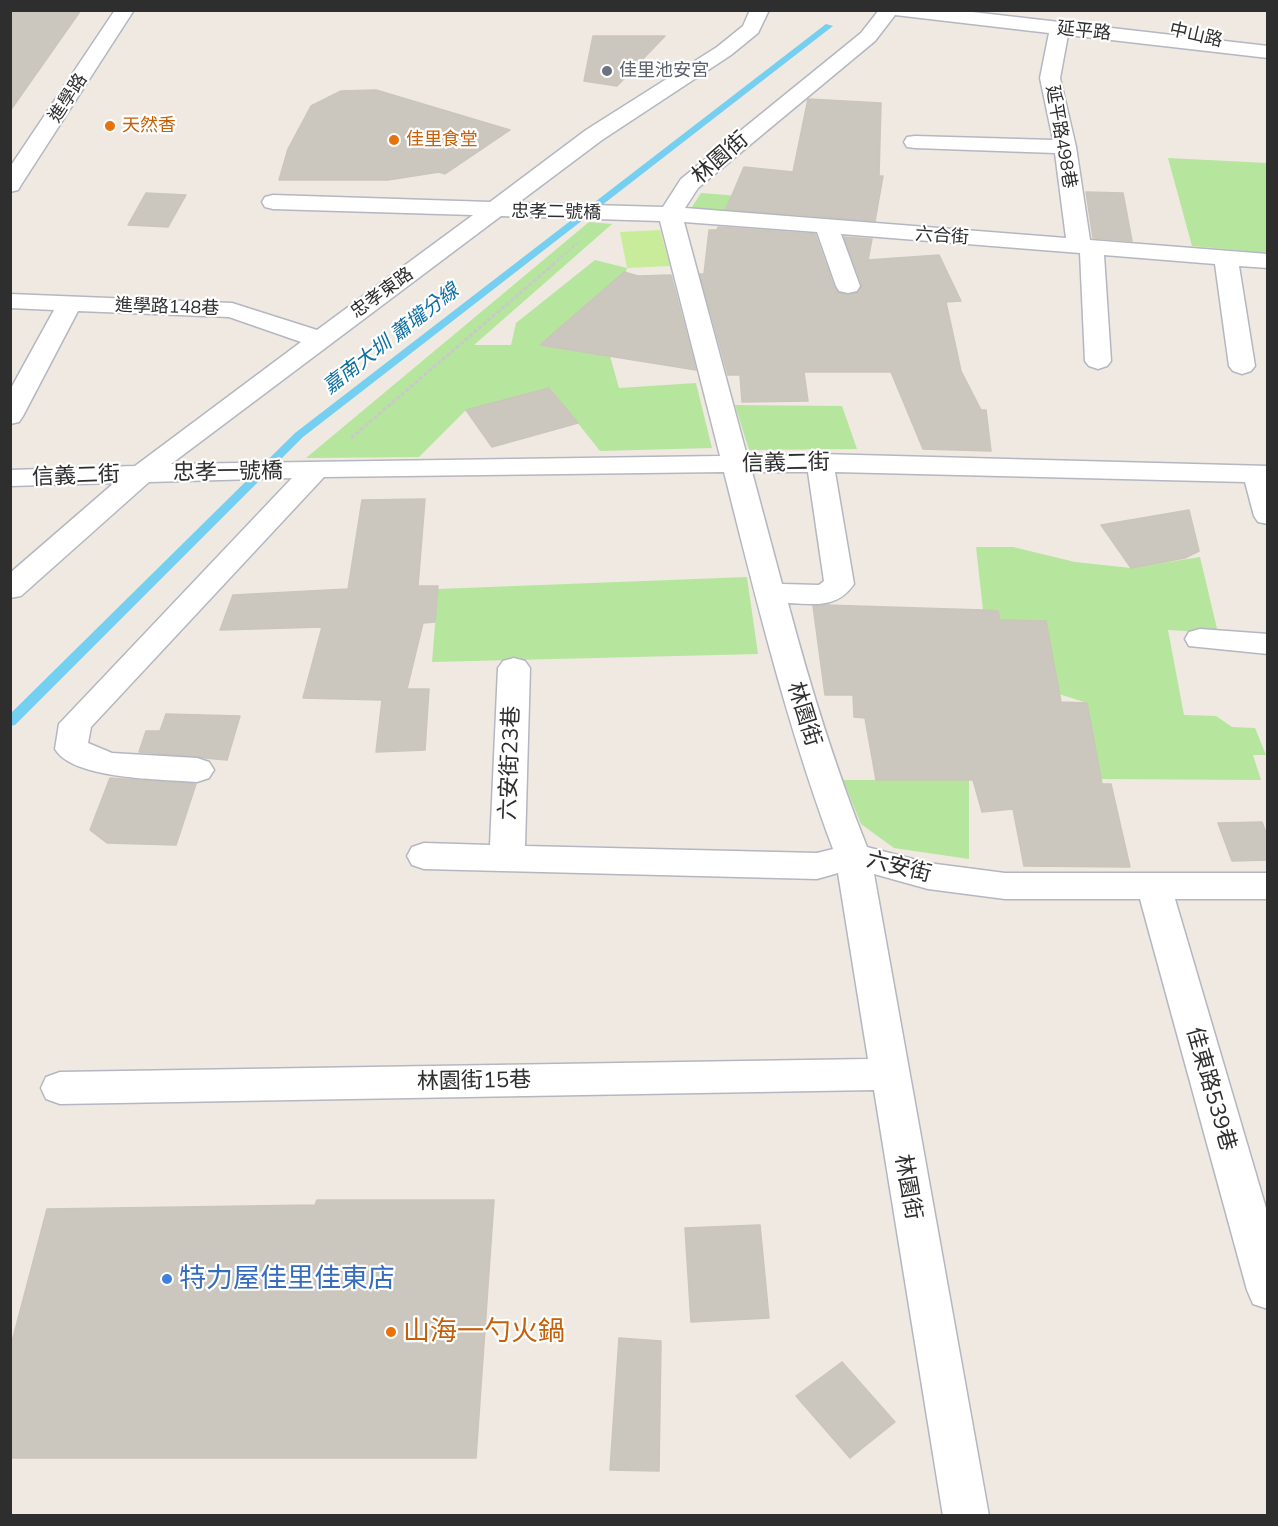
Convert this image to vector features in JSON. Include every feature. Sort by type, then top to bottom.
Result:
[{"type":"street","name":"進學路","points":[[10,186],[125,10]]},
{"type":"street","name":"忠孝東路","points":[[10,589],[141,474],[318,339],[495,211],[594,135],[724,51],[751,29],[760,10]]},
{"type":"street","name":"林園街","points":[[889,10],[868,37],[689,184],[670,214],[734,464],[792,677],[828,792],[853,856],[888,1074],[966,1515]]},
{"type":"street","name":"延平路","points":[[900,10],[1268,51]]},
{"type":"street","name":"中山路","points":[[1112,15],[1268,51]]},
{"type":"street","name":"延平路498巷","points":[[1059,28],[1050,78],[1086,247],[1098,361]]},
{"type":"street","points":[[915,142],[1065,147]]},
{"type":"street","name":"忠孝二號橋","points":[[273,202],[495,211],[617,213]]},
{"type":"street","name":"六合街","points":[[617,213],[670,214],[1268,261]]},
{"type":"street","points":[[826,226],[848,286]]},
{"type":"street","points":[[1226,258],[1242,366]]},
{"type":"street","name":"進學路148巷","points":[[10,301],[232,310],[318,339]]},
{"type":"street","points":[[10,416],[70,303]]},
{"type":"street","points":[[771,594],[826,595],[838,584],[820,462]]},
{"type":"street","name":"信義二街","points":[[315,470],[820,462],[1262,474],[1268,516]]},
{"type":"street","points":[[197,770],[108,764],[71,749],[75,724],[315,470]]},
{"type":"street","name":"忠孝一號橋","points":[[141,474],[315,470]]},
{"type":"street","name":"信義二街","points":[[10,478],[141,474]]},
{"type":"street","points":[[1200,639],[1268,644]]},
{"type":"street","name":"六安街23巷","points":[[507,859],[514,668]]},
{"type":"street","name":"六安街","points":[[424,856],[818,866],[853,856],[928,876],[1005,886],[1268,886]]},
{"type":"street","name":"佳東路539巷","points":[[1154,887],[1268,1290]]},
{"type":"street","name":"林園街15巷","points":[[60,1088],[888,1074]]},
{"type":"path","points":[[315,470],[601,223],[617,213]]},
{"type":"green space","points":[[1168,158],[1267,163],[1267,253],[1192,246]]},
{"type":"green space","points":[[701,193],[790,200],[786,216],[690,210]]},
{"type":"green space","points":[[589,222],[612,224],[474,345],[511,345],[516,323],[595,260],[627,268],[608,349],[619,388],[696,383],[712,448],[600,451],[550,388],[466,410],[419,457],[306,458]]},
{"type":"green space","points":[[660,230],[670,266],[627,268],[620,232]]},
{"type":"green space","points":[[735,405],[842,406],[857,449],[749,450]]},
{"type":"green space","points":[[976,547],[1013,547],[1075,562],[1131,568],[1200,557],[1218,633],[1168,630],[1184,715],[1216,716],[1232,727],[1255,728],[1266,755],[1253,755],[1261,780],[1101,779],[1087,703],[1059,694],[1000,620],[998,611],[983,610]]},
{"type":"green space","points":[[747,577],[758,654],[432,662],[438,589]]},
{"type":"green space","points":[[843,780],[969,780],[969,859],[894,848],[861,824]]},
{"type":"building","points":[[10,10],[81,10],[10,111]]},
{"type":"building","points":[[593,36],[665,36],[617,86],[584,81]]},
{"type":"building","name":"佳里食堂","points":[[376,90],[510,130],[445,174],[439,172],[388,180],[279,180],[288,149],[311,106],[341,91]]},
{"type":"building","points":[[808,99],[881,103],[879,176],[883,176],[875,221],[726,209],[744,167],[793,172]]},
{"type":"building","points":[[1086,192],[1123,193],[1132,241],[1093,238]]},
{"type":"building","points":[[146,193],[186,195],[168,227],[128,225]]},
{"type":"building","points":[[718,227],[815,234],[834,287],[839,293],[848,295],[857,293],[862,285],[844,237],[872,239],[868,260],[939,255],[961,301],[946,302],[961,371],[981,410],[986,410],[991,451],[923,449],[891,372],[804,372],[808,401],[742,402],[740,375],[728,375],[700,274],[704,274],[709,230],[717,230]]},
{"type":"building","points":[[624,272],[638,276],[671,275],[696,370],[540,345]]},
{"type":"building","points":[[549,388],[578,423],[492,447],[466,410]]},
{"type":"building","points":[[425,499],[418,586],[438,586],[435,622],[423,623],[407,689],[429,689],[425,750],[376,752],[382,700],[303,698],[322,627],[220,630],[233,595],[348,589],[362,500]]},
{"type":"building","points":[[1189,510],[1199,551],[1185,558],[1131,568],[1101,525]]},
{"type":"building","points":[[813,606],[998,611],[1000,620],[1046,621],[1061,702],[1087,703],[1102,784],[1111,784],[1130,867],[1024,866],[1013,809],[982,812],[973,780],[876,780],[865,718],[854,717],[853,695],[825,695]]},
{"type":"building","points":[[166,714],[240,716],[227,760],[139,752],[146,731],[160,731]]},
{"type":"building","points":[[110,778],[196,784],[176,845],[107,843],[90,830]]},
{"type":"building","points":[[1262,822],[1268,838],[1268,860],[1232,861],[1218,823]]},
{"type":"building","points":[[317,1200],[494,1200],[476,1458],[10,1458],[10,1349],[47,1209],[315,1205]]},
{"type":"building","points":[[760,1225],[769,1318],[691,1322],[685,1228]]},
{"type":"building","points":[[619,1338],[661,1341],[659,1471],[610,1470]]},
{"type":"building","points":[[842,1362],[895,1422],[850,1458],[796,1396]]},
{"type":"waterway","name":"嘉南大圳 蕭壠分線","points":[[10,722],[299,435],[829,26]]},
{"type":"place","name":"佳里池安宮","points":[[607,71]]},
{"type":"place","name":"天然香","points":[[110,126]]},
{"type":"place","name":"佳里食堂","points":[[394,140]]},
{"type":"place","name":"特力屋佳里佳東店","points":[[167,1279]]},
{"type":"place","name":"山海一勺火鍋","points":[[391,1332]]}]
